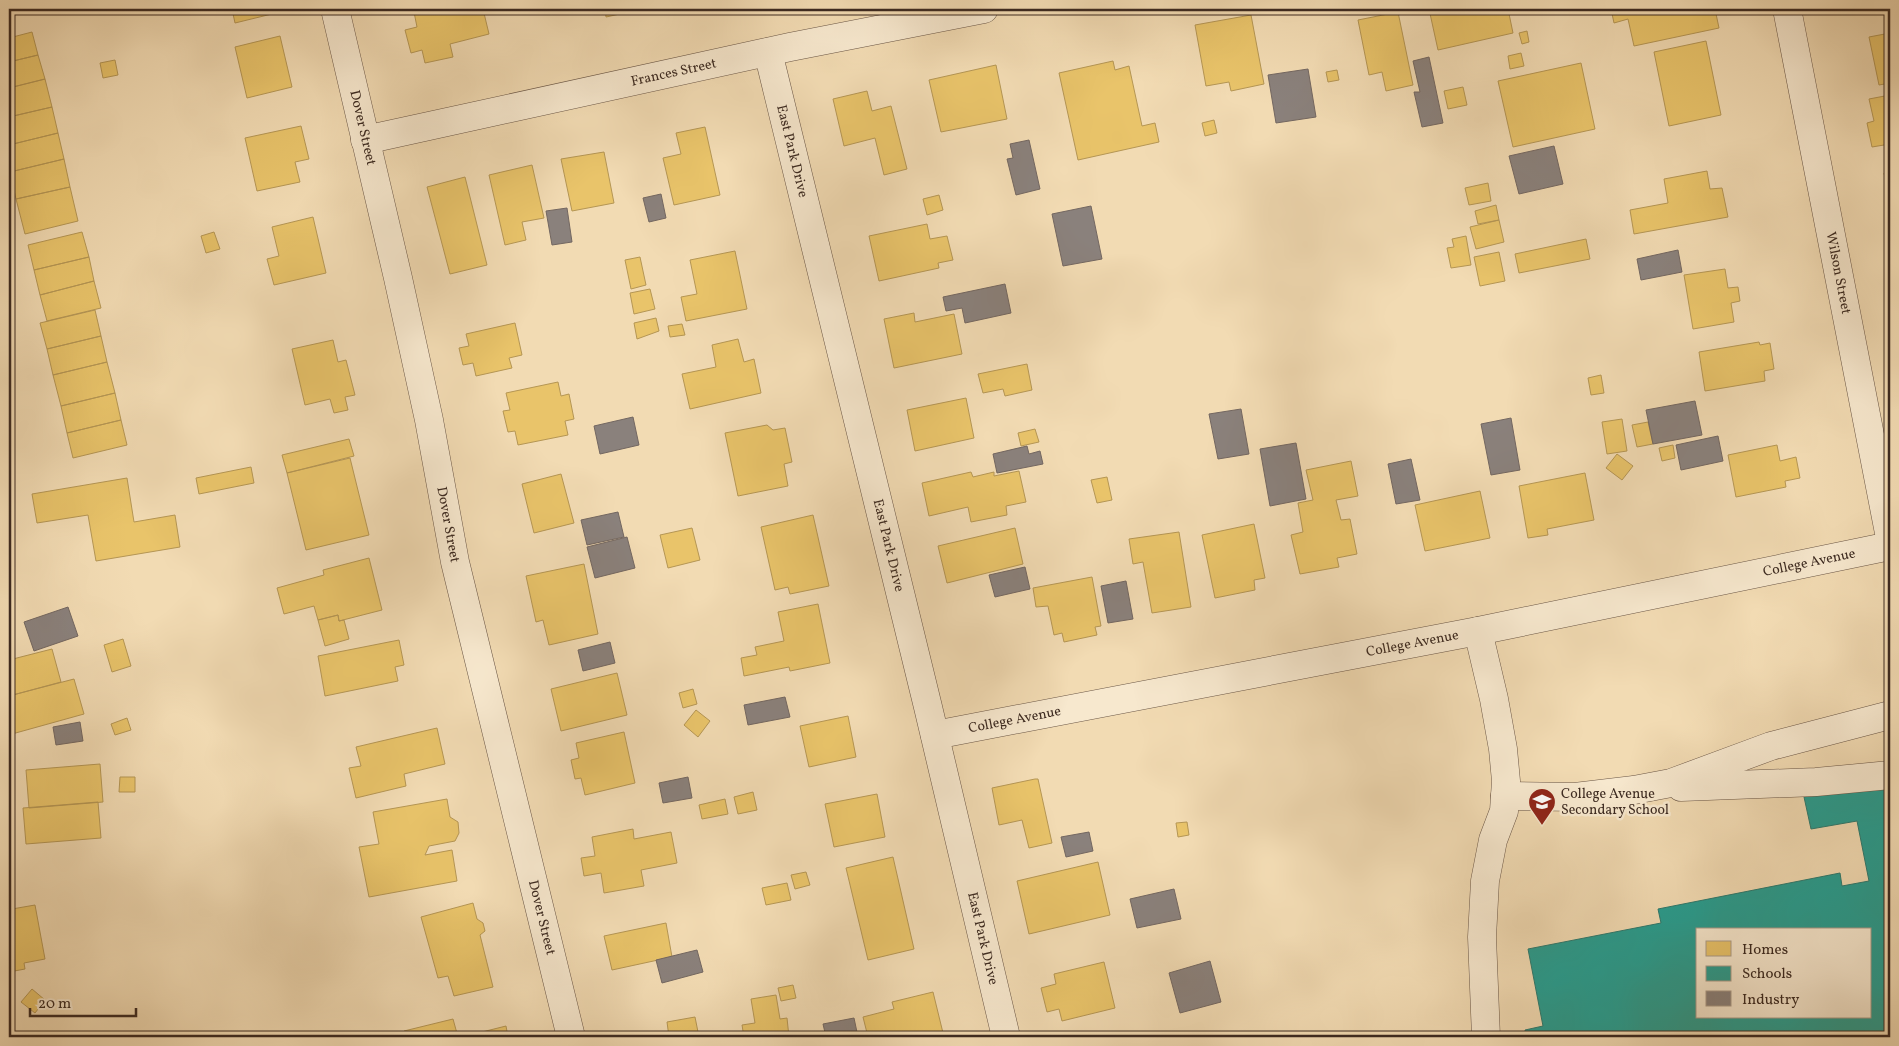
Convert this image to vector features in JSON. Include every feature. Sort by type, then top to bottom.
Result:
[{"type":"street","name":"Dover Street","points":[[335,9],[410,330],[429,420],[455,562],[571,1037]]},
{"type":"street","name":"Frances Street","points":[[366,140],[768,52],[984,9]]},
{"type":"street","name":"Wilson Street","points":[[1787,9],[1890,538]]},
{"type":"street","name":"East Park Drive","points":[[768,52],[935,735],[1006,1037]]},
{"type":"street","name":"College Avenue","points":[[935,735],[1478,631],[1890,546]]},
{"type":"street","points":[[1478,631],[1494,699],[1503,749],[1505,796],[1504,810],[1493,840],[1485,881],[1482,937],[1486,1037]]},
{"type":"street","points":[[1505,796],[1575,797],[1634,790],[1671,783],[1771,746],[1890,715]]},
{"type":"street","points":[[1634,790],[1816,782],[1890,775]]},
{"type":"building: Homes","points":[[232,9],[279,9],[280,12],[235,23]]},
{"type":"building: Homes","points":[[430,9],[483,9],[489,34],[450,44],[453,57],[425,63],[422,50],[411,53],[405,30],[417,27],[414,12]]},
{"type":"building: Homes","points":[[605,9],[643,9],[606,17]]},
{"type":"building: Homes","points":[[1429,9],[1508,9],[1513,33],[1438,50]]},
{"type":"building: Homes","points":[[1611,9],[1715,9],[1719,28],[1634,46],[1628,19],[1614,23]]},
{"type":"building: Homes","points":[[1398,12],[1413,85],[1386,91],[1382,72],[1369,75],[1358,20]]},
{"type":"building: Homes","points":[[1251,15],[1264,84],[1231,91],[1229,82],[1206,86],[1195,25]]},
{"type":"building: Homes","points":[[1527,31],[1529,42],[1522,44],[1519,33]]},
{"type":"building: Homes","points":[[32,32],[38,55],[9,62],[9,38]]},
{"type":"building: Homes","points":[[1890,33],[1890,83],[1879,85],[1869,37]]},
{"type":"building: Homes","points":[[280,36],[292,87],[247,98],[235,47]]},
{"type":"building: Homes","points":[[1706,41],[1721,115],[1669,126],[1654,52]]},
{"type":"building: Homes","points":[[1521,53],[1524,66],[1510,69],[1508,56]]},
{"type":"building: Homes","points":[[38,55],[45,79],[9,88],[9,62]]},
{"type":"building: Homes","points":[[115,60],[118,75],[103,78],[100,63]]},
{"type":"building: Homes","points":[[1113,61],[1115,70],[1129,66],[1142,126],[1155,123],[1159,142],[1078,160],[1059,73]]},
{"type":"building: Homes","points":[[1581,63],[1595,129],[1513,147],[1498,81]]},
{"type":"building: Homes","points":[[996,65],[1007,119],[941,132],[929,80]]},
{"type":"building: Homes","points":[[1337,70],[1339,80],[1328,82],[1326,72]]},
{"type":"building: Homes","points":[[45,79],[52,107],[9,117],[9,88]]},
{"type":"building: Homes","points":[[1463,87],[1467,105],[1448,109],[1444,91]]},
{"type":"building: Homes","points":[[867,91],[872,111],[891,106],[907,169],[884,175],[875,138],[844,146],[833,99]]},
{"type":"building: Homes","points":[[1890,95],[1890,144],[1872,147],[1867,123],[1874,121],[1869,99]]},
{"type":"building: Homes","points":[[52,107],[58,133],[9,145],[9,117]]},
{"type":"building: Homes","points":[[1214,120],[1217,133],[1205,136],[1202,123]]},
{"type":"building: Homes","points":[[301,126],[309,159],[295,162],[300,182],[257,191],[245,138]]},
{"type":"building: Homes","points":[[705,127],[720,195],[674,205],[663,158],[681,154],[676,133]]},
{"type":"building: Homes","points":[[58,133],[64,159],[10,172],[9,145]]},
{"type":"building: Homes","points":[[604,152],[614,203],[572,211],[561,159]]},
{"type":"building: Homes","points":[[64,159],[70,187],[16,199],[10,172]]},
{"type":"building: Homes","points":[[532,165],[544,218],[522,222],[526,240],[505,245],[489,175]]},
{"type":"building: Homes","points":[[1707,171],[1710,189],[1722,188],[1728,217],[1634,234],[1630,210],[1668,203],[1664,179]]},
{"type":"building: Homes","points":[[1890,172],[1890,205],[1884,173]]},
{"type":"building: Homes","points":[[465,177],[487,265],[450,274],[427,187]]},
{"type":"building: Homes","points":[[1488,183],[1491,201],[1469,205],[1465,188]]},
{"type":"building: Homes","points":[[70,187],[78,221],[25,234],[16,199]]},
{"type":"building: Homes","points":[[939,195],[943,210],[927,215],[923,199]]},
{"type":"building: Homes","points":[[1496,205],[1499,220],[1478,224],[1475,211]]},
{"type":"building: Homes","points":[[313,217],[326,273],[274,285],[267,259],[279,256],[272,227]]},
{"type":"building: Homes","points":[[1499,220],[1504,242],[1476,249],[1470,227]]},
{"type":"building: Homes","points":[[927,224],[930,239],[947,236],[953,260],[938,263],[939,268],[879,281],[869,236]]},
{"type":"building: Homes","points":[[82,232],[89,257],[34,270],[28,245]]},
{"type":"building: Homes","points":[[214,232],[220,249],[206,253],[201,236]]},
{"type":"building: Homes","points":[[1466,236],[1471,265],[1451,268],[1447,248],[1454,247],[1452,239]]},
{"type":"building: Homes","points":[[1586,239],[1590,259],[1519,273],[1515,254]]},
{"type":"building: Homes","points":[[735,251],[747,309],[686,321],[681,297],[697,294],[690,260]]},
{"type":"building: Homes","points":[[1499,252],[1505,281],[1480,286],[1474,257]]},
{"type":"building: Homes","points":[[89,257],[94,281],[40,295],[34,270]]},
{"type":"building: Homes","points":[[640,257],[646,285],[631,289],[625,260]]},
{"type":"building: Homes","points":[[1725,269],[1728,288],[1738,287],[1740,301],[1731,303],[1734,322],[1693,329],[1684,275]]},
{"type":"building: Homes","points":[[94,281],[101,308],[47,321],[40,295]]},
{"type":"building: Homes","points":[[650,289],[655,309],[634,314],[630,293]]},
{"type":"building: Homes","points":[[95,310],[101,336],[47,349],[40,323]]},
{"type":"building: Homes","points":[[914,313],[915,322],[954,314],[962,354],[894,368],[884,319]]},
{"type":"building: Homes","points":[[656,318],[659,331],[637,339],[634,323]]},
{"type":"building: Homes","points":[[515,323],[522,355],[509,358],[512,368],[476,376],[473,363],[463,365],[459,348],[469,346],[466,334]]},
{"type":"building: Homes","points":[[682,324],[685,335],[670,337],[668,326]]},
{"type":"building: Homes","points":[[101,336],[107,362],[53,375],[47,349]]},
{"type":"building: Homes","points":[[738,339],[744,362],[754,359],[761,393],[690,409],[682,374],[716,367],[712,345]]},
{"type":"building: Homes","points":[[333,340],[338,362],[346,360],[355,395],[345,397],[348,410],[334,413],[330,399],[305,405],[292,349]]},
{"type":"building: Homes","points":[[1759,342],[1760,345],[1770,343],[1774,369],[1764,371],[1765,381],[1705,391],[1699,352]]},
{"type":"building: Homes","points":[[107,362],[115,393],[61,406],[53,375]]},
{"type":"building: Homes","points":[[1027,364],[1032,390],[1005,396],[1003,389],[983,393],[978,374]]},
{"type":"building: Homes","points":[[1601,375],[1604,393],[1591,395],[1588,378]]},
{"type":"building: Homes","points":[[558,382],[561,396],[569,394],[574,419],[565,421],[568,435],[518,445],[515,431],[508,432],[503,411],[510,410],[506,393]]},
{"type":"building: Homes","points":[[115,393],[121,420],[67,433],[61,406]]},
{"type":"building: Homes","points":[[966,398],[974,438],[915,451],[907,410]]},
{"type":"building: Homes","points":[[1622,419],[1627,451],[1607,454],[1602,422]]},
{"type":"building: Homes","points":[[121,420],[127,445],[73,458],[67,433]]},
{"type":"building: Homes","points":[[1648,422],[1653,444],[1637,447],[1632,425]]},
{"type":"building: Homes","points":[[767,425],[773,430],[785,428],[792,462],[784,464],[788,486],[738,496],[725,433]]},
{"type":"building: Homes","points":[[1035,429],[1039,442],[1021,446],[1018,433]]},
{"type":"building: Homes","points":[[349,439],[354,456],[287,473],[282,455]]},
{"type":"building: Homes","points":[[1673,445],[1675,458],[1662,461],[1659,448]]},
{"type":"building: Homes","points":[[1777,445],[1780,461],[1796,457],[1800,478],[1785,481],[1786,487],[1736,497],[1728,455]]},
{"type":"building: Homes","points":[[1617,454],[1633,466],[1622,480],[1606,468]]},
{"type":"building: Homes","points":[[350,458],[369,535],[306,550],[287,473]]},
{"type":"building: Homes","points":[[1351,461],[1358,496],[1336,500],[1341,520],[1350,519],[1357,554],[1337,558],[1339,567],[1300,574],[1291,535],[1303,532],[1298,503],[1313,500],[1306,470]]},
{"type":"building: Homes","points":[[251,467],[254,483],[199,494],[196,478]]},
{"type":"building: Homes","points":[[1019,471],[1026,502],[1006,506],[1007,515],[971,522],[968,507],[929,516],[922,483],[971,472],[973,477],[994,472],[994,476]]},
{"type":"building: Homes","points":[[1585,473],[1594,520],[1547,529],[1548,535],[1528,538],[1519,486]]},
{"type":"building: Homes","points":[[561,474],[574,523],[534,533],[522,484]]},
{"type":"building: Homes","points":[[1107,477],[1112,500],[1097,503],[1091,480]]},
{"type":"building: Homes","points":[[127,478],[134,522],[175,515],[180,547],[96,561],[88,515],[37,523],[32,494]]},
{"type":"building: Homes","points":[[1480,491],[1490,538],[1425,551],[1415,505]]},
{"type":"building: Homes","points":[[813,515],[829,586],[790,594],[788,587],[775,590],[761,527]]},
{"type":"building: Homes","points":[[1254,524],[1265,578],[1254,580],[1255,590],[1215,598],[1202,535]]},
{"type":"building: Homes","points":[[692,528],[700,560],[668,568],[660,535]]},
{"type":"building: Homes","points":[[1015,528],[1023,564],[947,583],[938,546]]},
{"type":"building: Homes","points":[[1179,532],[1191,607],[1152,613],[1143,562],[1133,564],[1129,539]]},
{"type":"building: Homes","points":[[369,558],[382,610],[339,621],[338,615],[318,620],[314,606],[284,614],[277,588],[324,575],[323,570]]},
{"type":"building: Homes","points":[[584,564],[598,634],[549,645],[543,620],[536,622],[526,576]]},
{"type":"building: Homes","points":[[1092,577],[1101,626],[1095,627],[1097,635],[1064,642],[1062,633],[1054,635],[1048,606],[1036,607],[1033,588]]},
{"type":"building: Homes","points":[[818,604],[830,663],[790,671],[789,667],[744,676],[741,658],[757,655],[755,647],[784,641],[778,612]]},
{"type":"building: Homes","points":[[338,615],[339,621],[344,620],[349,639],[325,646],[318,620]]},
{"type":"building: Homes","points":[[123,639],[131,666],[112,672],[104,645]]},
{"type":"building: Homes","points":[[399,640],[404,665],[395,667],[398,681],[325,696],[318,656]]},
{"type":"building: Homes","points":[[52,649],[61,682],[9,696],[9,660]]},
{"type":"building: Homes","points":[[617,673],[627,715],[561,731],[551,689]]},
{"type":"building: Homes","points":[[74,679],[84,714],[12,734],[9,722],[9,696]]},
{"type":"building: Homes","points":[[693,689],[697,704],[683,708],[679,693]]},
{"type":"building: Homes","points":[[696,710],[710,721],[698,737],[684,725]]},
{"type":"building: Homes","points":[[848,716],[856,757],[809,767],[800,726]]},
{"type":"building: Homes","points":[[127,718],[131,730],[115,735],[111,724]]},
{"type":"building: Homes","points":[[437,728],[445,764],[404,774],[406,786],[356,798],[349,768],[361,766],[356,747]]},
{"type":"building: Homes","points":[[624,732],[635,783],[585,795],[581,778],[575,779],[571,760],[579,758],[576,743]]},
{"type":"building: Homes","points":[[100,764],[103,802],[29,808],[26,770]]},
{"type":"building: Homes","points":[[120,777],[135,777],[135,792],[119,792]]},
{"type":"building: Homes","points":[[1038,779],[1052,843],[1029,848],[1022,820],[999,825],[992,788]]},
{"type":"building: Homes","points":[[753,792],[757,810],[738,814],[734,797]]},
{"type":"building: Homes","points":[[877,794],[885,837],[834,847],[825,804]]},
{"type":"building: Homes","points":[[447,799],[450,817],[458,822],[459,833],[455,841],[429,846],[425,855],[452,850],[457,881],[369,897],[359,847],[379,844],[373,812]]},
{"type":"building: Homes","points":[[725,799],[728,814],[702,819],[699,805]]},
{"type":"building: Homes","points":[[98,802],[101,838],[26,844],[23,808]]},
{"type":"building: Homes","points":[[1187,822],[1189,835],[1178,837],[1176,823]]},
{"type":"building: Homes","points":[[633,829],[634,839],[671,832],[677,863],[641,870],[644,886],[604,893],[601,873],[584,876],[581,858],[595,856],[592,837]]},
{"type":"building: Homes","points":[[893,857],[914,949],[868,960],[846,868]]},
{"type":"building: Homes","points":[[1098,862],[1110,915],[1029,934],[1017,881]]},
{"type":"building: Homes","points":[[806,872],[810,885],[795,889],[791,875]]},
{"type":"building: Homes","points":[[787,883],[791,900],[766,905],[762,888]]},
{"type":"building: Homes","points":[[9,894],[12,909],[35,905],[45,959],[24,963],[25,969],[9,972]]},
{"type":"building: Homes","points":[[473,903],[477,919],[483,923],[485,931],[480,935],[493,987],[454,996],[448,976],[438,978],[421,917]]},
{"type":"building: Homes","points":[[666,923],[672,957],[612,970],[604,936]]},
{"type":"building: Homes","points":[[1104,962],[1115,1008],[1062,1021],[1059,1009],[1047,1012],[1041,988],[1056,984],[1054,974]]},
{"type":"building: Homes","points":[[793,985],[796,998],[781,1001],[778,988]]},
{"type":"building: Homes","points":[[32,989],[45,1000],[35,1013],[21,1002]]},
{"type":"building: Homes","points":[[933,992],[944,1037],[868,1037],[863,1017],[894,1009],[892,1002]]},
{"type":"building: Homes","points":[[776,995],[780,1019],[787,1018],[789,1037],[744,1037],[742,1025],[755,1023],[751,999]]},
{"type":"building: Homes","points":[[695,1017],[699,1037],[669,1037],[667,1022]]},
{"type":"building: Homes","points":[[453,1019],[458,1037],[405,1037],[404,1031]]},
{"type":"building: Homes","points":[[506,1026],[508,1037],[462,1037]]},
{"type":"building: Schools","points":[[1890,780],[1890,1037],[1526,1037],[1525,1030],[1543,1026],[1528,949],[1661,923],[1658,909],[1840,873],[1842,886],[1869,881],[1857,821],[1811,829],[1804,797]]},
{"type":"building: Industry","points":[[1429,57],[1443,123],[1422,127],[1414,92],[1420,92],[1413,61]]},
{"type":"building: Industry","points":[[1308,69],[1316,117],[1276,123],[1268,75]]},
{"type":"building: Industry","points":[[1029,140],[1040,189],[1016,195],[1007,159],[1013,158],[1010,144]]},
{"type":"building: Industry","points":[[1554,146],[1563,184],[1519,194],[1509,156]]},
{"type":"building: Industry","points":[[661,194],[666,218],[649,222],[643,198]]},
{"type":"building: Industry","points":[[1091,206],[1102,259],[1063,266],[1052,214]]},
{"type":"building: Industry","points":[[567,208],[572,242],[552,245],[546,211]]},
{"type":"building: Industry","points":[[1678,250],[1682,272],[1641,280],[1637,259]]},
{"type":"building: Industry","points":[[1005,284],[1011,313],[965,323],[962,308],[946,311],[943,297]]},
{"type":"building: Industry","points":[[1695,401],[1702,435],[1653,444],[1646,410]]},
{"type":"building: Industry","points":[[1241,409],[1249,454],[1218,459],[1209,414]]},
{"type":"building: Industry","points":[[633,417],[639,445],[600,454],[594,426]]},
{"type":"building: Industry","points":[[1511,418],[1520,470],[1491,475],[1481,424]]},
{"type":"building: Industry","points":[[1718,436],[1723,461],[1681,470],[1676,445]]},
{"type":"building: Industry","points":[[1296,443],[1306,499],[1270,506],[1260,449]]},
{"type":"building: Industry","points":[[1027,446],[1029,454],[1040,451],[1043,464],[997,473],[993,454]]},
{"type":"building: Industry","points":[[1411,459],[1420,500],[1396,504],[1388,464]]},
{"type":"building: Industry","points":[[618,512],[624,537],[587,545],[581,520]]},
{"type":"building: Industry","points":[[627,537],[635,568],[595,578],[587,547]]},
{"type":"building: Industry","points":[[1025,567],[1030,589],[995,597],[989,575]]},
{"type":"building: Industry","points":[[1126,581],[1133,619],[1108,623],[1101,586]]},
{"type":"building: Industry","points":[[68,607],[78,636],[34,651],[24,622]]},
{"type":"building: Industry","points":[[610,642],[615,663],[583,671],[578,650]]},
{"type":"building: Industry","points":[[785,697],[790,717],[748,725],[744,705]]},
{"type":"building: Industry","points":[[80,722],[83,741],[56,745],[53,727]]},
{"type":"building: Industry","points":[[688,777],[692,798],[663,803],[659,783]]},
{"type":"building: Industry","points":[[1089,832],[1093,851],[1066,857],[1061,837]]},
{"type":"building: Industry","points":[[1174,889],[1181,919],[1137,928],[1130,899]]},
{"type":"building: Industry","points":[[697,950],[703,972],[662,983],[656,960]]},
{"type":"building: Industry","points":[[1210,961],[1221,1002],[1180,1013],[1169,973]]},
{"type":"building: Industry","points":[[854,1018],[858,1037],[826,1037],[823,1024]]},
{"type":"place","name":"College Avenue Secondary School","points":[[1542,826]]}]
